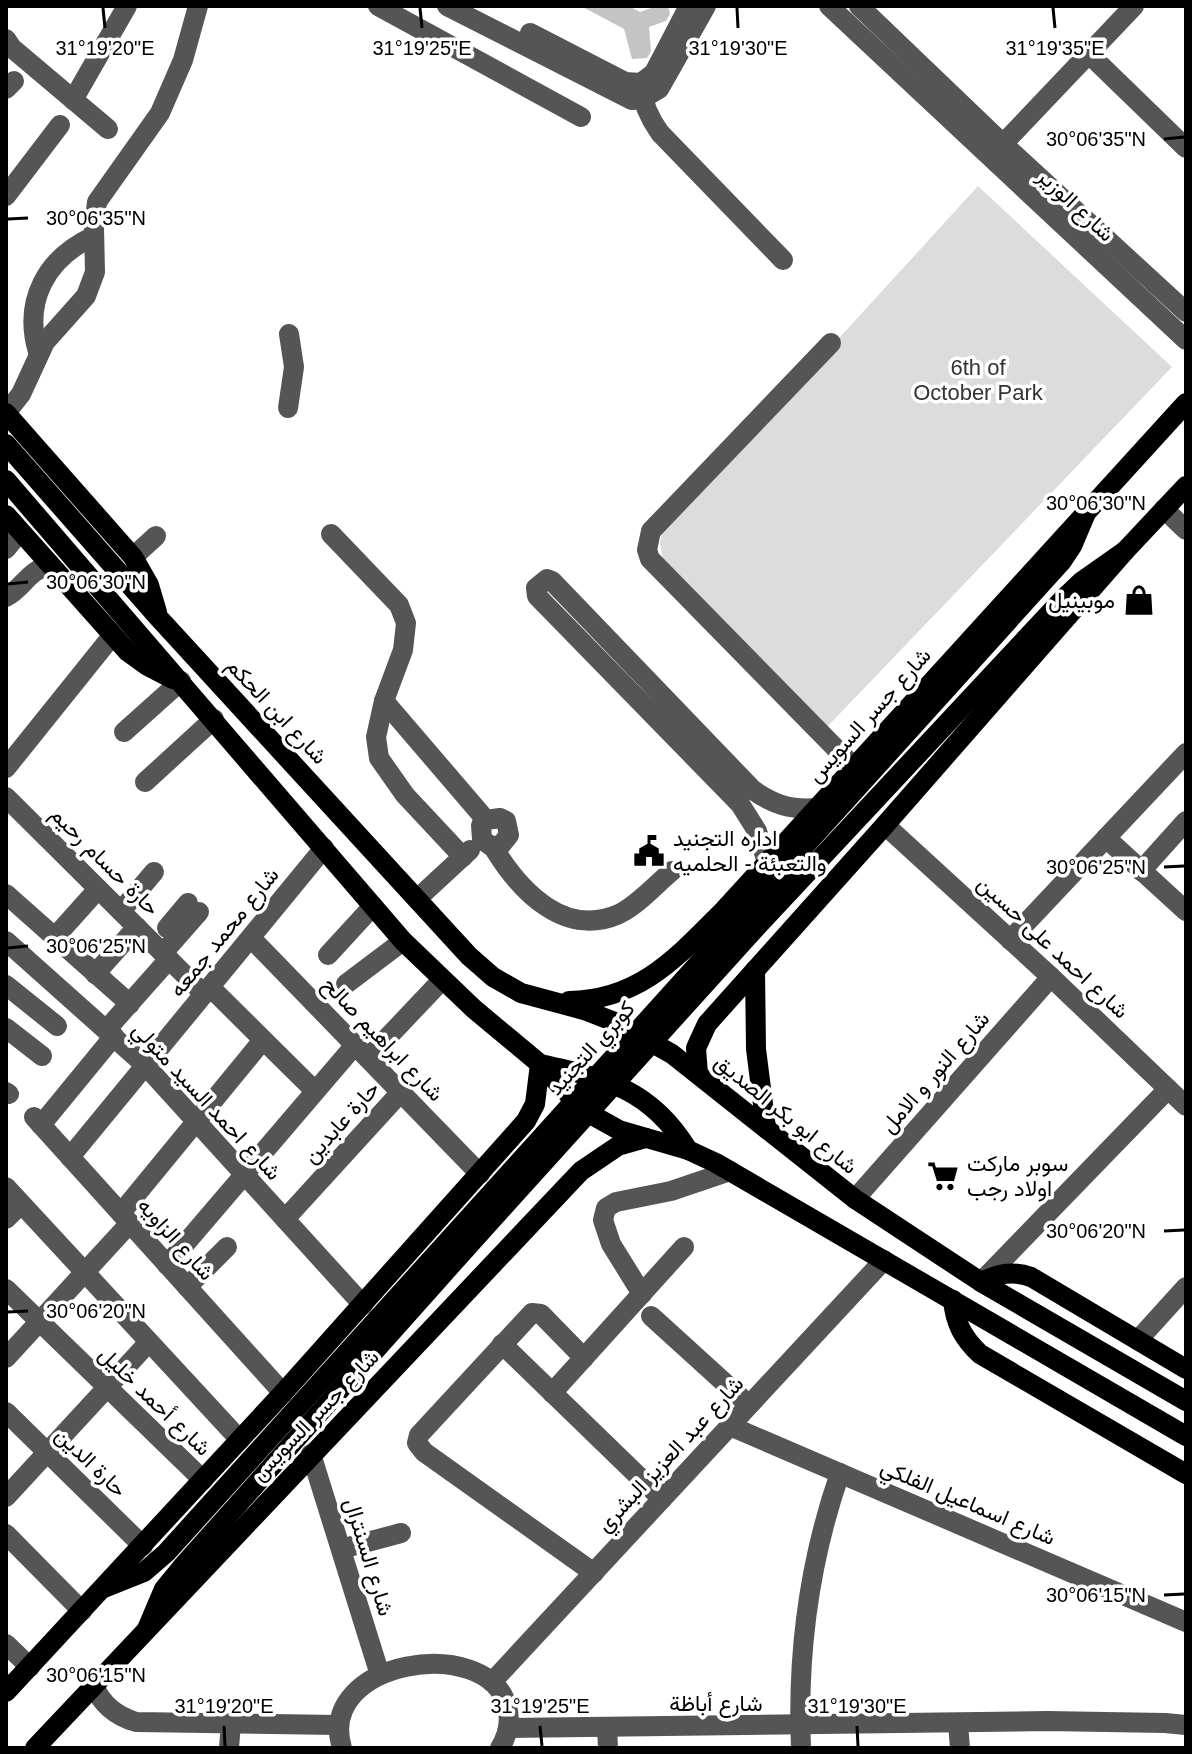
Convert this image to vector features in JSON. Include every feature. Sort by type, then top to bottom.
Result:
[{"type":"main road","name":"شارع جسر السويس","points":[[553,1001],[586,1001],[619,993],[649,979],[675,959],[724,910],[1186,403]]},
{"type":"main road","name":"شارع ابن الحكم","points":[[6,413],[133,557],[149,585],[157,616],[469,956],[493,977],[521,993],[553,1001]]},
{"type":"main road","points":[[6,444],[157,616]]},
{"type":"main road","points":[[6,480],[403,941],[442,980],[540,1064],[583,1110],[619,1130],[688,1150],[730,1171],[1186,1436]]},
{"type":"main road","points":[[698,1074],[696,1048],[707,1024],[1125,551],[1178,498]]},
{"type":"main road","name":"كوبري التجنيد","points":[[104,1588],[144,1572],[177,1541],[1062,561],[1086,513]]},
{"type":"main road","points":[[12,522],[112,636],[146,665],[165,677],[181,681]]},
{"type":"main road","name":"كوبري التجنيد","points":[[147,1629],[157,1602],[173,1578],[709,979],[1062,600],[1102,565],[1125,551]]},
{"type":"main road","points":[[724,910],[725,922],[738,942],[748,949],[772,951]]},
{"type":"main road","points":[[755,970],[756,1049],[766,1128]]},
{"type":"main road","name":"شارع ابو بكر الصديق","points":[[553,1001],[584,1010],[634,1032],[672,1054],[855,1199],[981,1282],[1186,1401]]},
{"type":"main road","name":"شارع جسر السويس","points":[[6,1692],[283,1393],[526,1121],[535,1104],[540,1064]]},
{"type":"main road","points":[[540,1064],[595,1076],[637,1095],[671,1125],[688,1150]]},
{"type":"main road","name":"شارع جسر السويس","points":[[35,1748],[592,1161],[618,1146],[646,1137]]},
{"type":"main road","points":[[456,1201],[468,1197],[493,1202],[509,1220],[511,1245]]},
{"type":"main road","points":[[981,1282],[1004,1273],[1023,1274],[1186,1369]]},
{"type":"main road","points":[[953,1300],[963,1335],[980,1354],[1186,1474]]},
{"type":"street","points":[[73,100],[127,6]]},
{"type":"street","points":[[6,413],[21,394],[38,352],[86,296],[95,272],[97,202],[160,113],[183,60],[198,6]]},
{"type":"street","points":[[378,6],[581,117]]},
{"type":"street","points":[[447,6],[623,97],[659,89],[706,6]]},
{"type":"street","points":[[477,6],[642,91],[649,117],[660,133],[783,260]]},
{"type":"street","points":[[642,91],[689,6]]},
{"type":"street","name":"شارع الوزير","points":[[829,6],[1186,340]]},
{"type":"street","name":"شارع الوزير","points":[[859,6],[1186,312]]},
{"type":"street","points":[[1003,144],[1134,6]]},
{"type":"street","points":[[6,39],[12,48],[108,129]]},
{"type":"street","points":[[1089,54],[1186,148]]},
{"type":"street","points":[[6,196],[60,125]]},
{"type":"street","points":[[38,352],[33,317],[44,277],[69,250],[94,236]]},
{"type":"street","points":[[288,408],[294,367],[289,334]]},
{"type":"street","points":[[831,343],[651,531],[647,550],[650,559],[854,767]]},
{"type":"street","points":[[1178,498],[1186,530]]},
{"type":"street","points":[[6,549],[15,538],[12,522]]},
{"type":"street","points":[[331,534],[399,605],[406,623],[403,650],[384,701],[376,737],[379,758],[405,795],[463,857]]},
{"type":"street","points":[[133,557],[156,536]]},
{"type":"street","points":[[6,597],[12,595],[36,570],[50,567]]},
{"type":"street","points":[[6,768],[13,745],[112,636]]},
{"type":"street","points":[[597,644],[675,724],[740,804],[757,831],[767,862]]},
{"type":"street","points":[[124,732],[181,681]]},
{"type":"street","points":[[384,701],[487,835],[512,877],[544,907],[579,921],[601,919],[621,913],[672,871]]},
{"type":"street","points":[[145,782],[214,719]]},
{"type":"street","points":[[675,724],[767,800],[783,807],[816,808]]},
{"type":"street","points":[[1010,940],[1186,753]]},
{"type":"street","name":"حارة حسام رحيم","points":[[6,797],[162,952],[263,1040],[314,1090]]},
{"type":"street","points":[[1141,871],[1186,821]]},
{"type":"street","name":"شارع احمد على حسين","points":[[885,825],[1186,1106]]},
{"type":"street","points":[[417,899],[487,835]]},
{"type":"street","points":[[1106,838],[1186,911]]},
{"type":"street","name":"شارع محمد جمعه","points":[[70,1157],[324,848]]},
{"type":"street","points":[[121,911],[154,872]]},
{"type":"street","points":[[55,937],[98,889]]},
{"type":"street","points":[[6,894],[130,1004]]},
{"type":"street","points":[[328,955],[373,906]]},
{"type":"street","points":[[110,1033],[193,907]]},
{"type":"street","points":[[95,974],[137,927]]},
{"type":"street","name":"شارع ابراهيم صالح","points":[[251,938],[480,1174]]},
{"type":"street","name":"شارع احمد السيد متولي","points":[[6,941],[145,1065],[363,1305]]},
{"type":"street","points":[[346,984],[403,941]]},
{"type":"street","name":"شارع النور و الامل","points":[[855,1199],[1051,977]]},
{"type":"street","points":[[167,1265],[314,1090],[442,980]]},
{"type":"street","points":[[6,985],[57,1026]]},
{"type":"street","points":[[6,1028],[42,1056]]},
{"type":"street","name":"شارع الزاويه","points":[[110,1033],[37,1121],[283,1393]]},
{"type":"street","points":[[6,1358],[85,1272],[196,1121],[263,1040]]},
{"type":"street","points":[[981,1282],[1168,1089]]},
{"type":"street","name":"حارة عابدين","points":[[285,1219],[401,1092]]},
{"type":"street","points":[[642,1294],[611,1244],[603,1220],[606,1208],[616,1202],[671,1191],[730,1171]]},
{"type":"street","points":[[6,1187],[240,1440]]},
{"type":"street","points":[[6,1219],[21,1204]]},
{"type":"street","points":[[187,1287],[227,1247]]},
{"type":"street","points":[[552,1393],[684,1247]]},
{"type":"street","name":"شارع عبد العزيز البشري","points":[[492,1682],[884,1260]]},
{"type":"street","points":[[1138,1340],[1186,1287]]},
{"type":"street","name":"شارع أحمد خليل","points":[[6,1289],[203,1480]]},
{"type":"street","points":[[584,1358],[537,1312],[529,1314],[419,1435],[418,1447],[594,1573]]},
{"type":"street","points":[[651,1316],[749,1405]]},
{"type":"street","points":[[6,1497],[149,1342]]},
{"type":"street","points":[[502,1344],[662,1499]]},
{"type":"street","name":"حارة الدين","points":[[6,1412],[143,1546]]},
{"type":"street","name":"شارع اسماعيل الفلكي","points":[[730,1426],[1186,1622]]},
{"type":"street","name":"شارع السنترال","points":[[311,1454],[380,1675]]},
{"type":"street","points":[[801,1748],[801,1662],[810,1587],[821,1535],[840,1473]]},
{"type":"street","points":[[341,1549],[401,1533]]},
{"type":"street","points":[[6,1534],[82,1611]]},
{"type":"street","points":[[6,1644],[30,1667]]},
{"type":"street","points":[[342,1748],[338,1725],[351,1695],[380,1675],[416,1665],[441,1665],[476,1672],[492,1682],[499,1689],[507,1708],[508,1728],[500,1748]]},
{"type":"street","points":[[94,1686],[107,1706],[120,1716],[136,1722],[338,1725]]},
{"type":"street","name":"شارع أباظة","points":[[508,1728],[607,1738],[800,1726],[1047,1721],[1186,1723]]},
{"type":"street","points":[[229,1748],[231,1723]]},
{"type":"street","points":[[958,1724],[960,1748]]},
{"type":"green space","name":"6th of October Park","points":[[978,186],[1172,367],[826,728],[663,559],[660,544],[662,532]]},
{"type":"building","points":[[581,6],[629,6],[640,12],[668,6],[670,14],[666,21],[649,27],[651,51],[647,58],[632,59],[624,29]]},
{"type":"place","name":"موبينيل","points":[[1139,600]]},
{"type":"place","name":"اداره التجنيد والتعبئة - الحلميه","points":[[649,851]]},
{"type":"place","name":"سوبر ماركت اولاد رجب","points":[[943,1176]]}]
